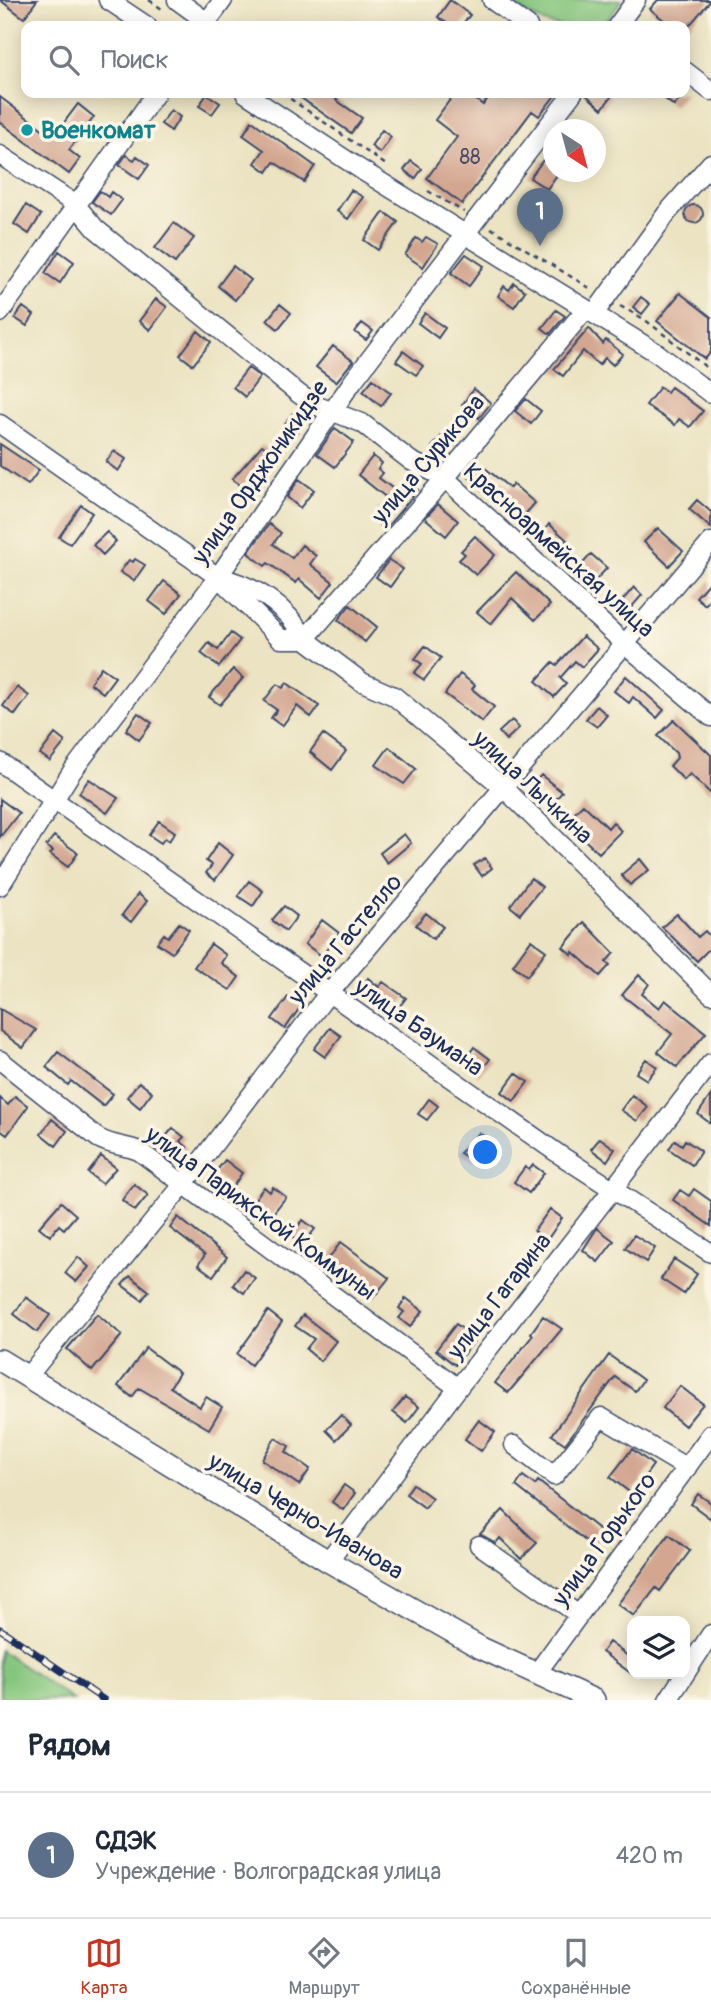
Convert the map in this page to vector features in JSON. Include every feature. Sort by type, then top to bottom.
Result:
[{"type":"main road","name":"улица Черно-Иванова","points":[[0,1360],[328,1561],[481,1648],[594,1700]]},
{"type":"street","points":[[108,0],[139,21]]},
{"type":"street","points":[[177,0],[202,21]]},
{"type":"street","points":[[208,21],[223,0]]},
{"type":"street","points":[[492,0],[521,21]]},
{"type":"street","points":[[621,21],[636,0]]},
{"type":"street","points":[[690,75],[711,91]]},
{"type":"street","points":[[0,313],[152,98]]},
{"type":"street","points":[[253,98],[363,171],[471,226],[590,311],[657,353],[711,394]]},
{"type":"street","name":"улица Орджоникидзе","points":[[0,887],[53,801],[218,577],[331,411],[569,98]]},
{"type":"street","name":"Красноармейская улица","points":[[0,155],[75,204],[96,229],[299,394],[362,423],[411,461],[445,478],[626,645],[711,717]]},
{"type":"street","name":"улица Сурикова","points":[[305,639],[590,311],[606,298],[667,213],[711,163]]},
{"type":"street","name":"улица Лычкина","points":[[0,424],[218,577],[281,639],[305,639],[362,682],[394,696],[505,789],[711,994]]},
{"type":"street","name":"улица Гастелло","points":[[28,1376],[182,1186],[329,994],[711,542]]},
{"type":"street","name":"улица Баумана","points":[[0,762],[549,1147],[711,1253]]},
{"type":"street","name":"улица Парижской Коммуны","points":[[0,1060],[98,1138],[109,1144],[139,1151],[182,1186],[458,1388]]},
{"type":"street","name":"улица Гагарина","points":[[328,1561],[458,1388],[711,1063]]},
{"type":"street","points":[[514,1445],[554,1476],[601,1418],[687,1468]]},
{"type":"street","name":"улица Горького","points":[[536,1674],[711,1434]]},
{"type":"street","points":[[479,1545],[579,1615]]},
{"type":"street","points":[[668,1700],[711,1634]]},
{"type":"path","points":[[289,98],[388,167]]},
{"type":"path","points":[[420,187],[471,226],[644,319],[711,371]]},
{"type":"green space","points":[[508,0],[622,0],[607,20],[603,21],[541,21]]},
{"type":"green space","points":[[0,1650],[73,1700],[0,1700]]},
{"type":"building","points":[[0,0],[37,0],[24,18]]},
{"type":"building","points":[[450,0],[470,15],[465,21],[444,21],[438,17]]},
{"type":"building","points":[[658,0],[711,0],[690,25],[690,21],[665,21],[650,9]]},
{"type":"building","name":"Военкомат","points":[[0,97],[53,137],[78,104],[94,117],[69,150],[80,159],[69,174],[0,122]]},
{"type":"building","points":[[204,98],[213,98],[220,103],[212,114],[199,106]]},
{"type":"building","points":[[301,98],[337,98],[336,100],[362,118],[351,133]]},
{"type":"building","points":[[451,98],[474,98],[483,105],[488,98],[553,98],[539,116],[532,111],[462,204],[427,178],[457,137],[435,120]]},
{"type":"building","points":[[590,98],[610,98],[602,109]]},
{"type":"building","points":[[664,98],[681,98],[674,106]]},
{"type":"building","points":[[171,110],[180,117],[171,131],[161,124]]},
{"type":"building","points":[[252,121],[315,166],[304,182],[274,162],[267,172],[255,163],[264,150],[243,135]]},
{"type":"building","points":[[382,130],[391,137],[380,153],[371,146]]},
{"type":"building","points":[[126,155],[134,160],[137,156],[149,165],[139,179],[119,165]]},
{"type":"building","points":[[543,160],[543,182],[552,182],[547,189],[530,178]]},
{"type":"building","points":[[411,161],[422,169],[415,179],[404,170]]},
{"type":"building","points":[[351,190],[363,197],[348,219],[337,211]]},
{"type":"building","points":[[100,191],[108,197],[111,192],[122,200],[111,215],[92,202]]},
{"type":"building","points":[[26,205],[41,215],[29,234],[14,224]]},
{"type":"building","points":[[694,205],[700,208],[703,214],[700,220],[694,223],[688,220],[685,214],[688,208]]},
{"type":"building","points":[[384,212],[398,222],[378,250],[364,240]]},
{"type":"building","points":[[174,223],[194,238],[175,263],[155,248]]},
{"type":"building","points":[[426,237],[438,244],[423,267],[405,255],[416,238],[422,242]]},
{"type":"building","points":[[59,251],[74,262],[60,283],[45,273]]},
{"type":"building","points":[[466,254],[484,266],[469,286],[451,273]]},
{"type":"building","points":[[233,266],[251,280],[235,300],[218,286]]},
{"type":"building","points":[[514,283],[525,291],[514,307],[498,296],[504,286],[509,290]]},
{"type":"building","points":[[680,293],[711,317],[711,352],[705,359],[657,321]]},
{"type":"building","points":[[641,297],[650,304],[642,314],[633,307]]},
{"type":"building","points":[[156,299],[167,307],[150,330],[139,321]]},
{"type":"building","points":[[280,304],[291,313],[278,329],[267,320]]},
{"type":"building","points":[[23,307],[34,315],[27,326],[15,318]]},
{"type":"building","points":[[556,310],[565,316],[550,334],[542,328]]},
{"type":"building","points":[[425,313],[445,328],[438,338],[418,323]]},
{"type":"building","points":[[362,323],[373,331],[366,340],[355,332]]},
{"type":"building","points":[[589,328],[603,344],[606,340],[623,354],[613,365],[605,358],[599,365],[583,351],[563,376],[554,369]]},
{"type":"building","points":[[198,331],[211,342],[193,365],[180,355]]},
{"type":"building","points":[[333,346],[353,361],[336,382],[316,367]]},
{"type":"building","points":[[403,351],[423,366],[416,375],[396,361]]},
{"type":"building","points":[[248,368],[260,377],[245,397],[233,387]]},
{"type":"building","points":[[373,379],[391,393],[381,406],[363,391]]},
{"type":"building","points":[[660,387],[667,392],[671,387],[703,411],[690,427],[679,419],[675,425],[646,405]]},
{"type":"building","points":[[474,389],[491,403],[479,418],[462,405]]},
{"type":"building","points":[[526,399],[541,411],[531,424],[515,411]]},
{"type":"building","points":[[293,413],[305,421],[296,434],[284,425]]},
{"type":"building","points":[[335,428],[354,442],[335,467],[317,454]]},
{"type":"building","points":[[446,431],[458,441],[443,457],[432,447]]},
{"type":"building","points":[[0,444],[39,470],[28,485],[0,466]]},
{"type":"building","points":[[262,445],[276,455],[253,494],[232,479]]},
{"type":"building","points":[[114,451],[126,459],[118,471],[106,462]]},
{"type":"building","points":[[373,456],[382,463],[378,469],[383,473],[379,478],[400,494],[409,483],[418,490],[385,529],[376,522],[382,514],[378,511],[388,499],[358,475]]},
{"type":"building","points":[[475,460],[510,488],[513,484],[535,503],[521,519],[464,473]]},
{"type":"building","points":[[299,479],[314,490],[300,508],[287,497]]},
{"type":"building","points":[[697,500],[711,512],[711,528],[689,509]]},
{"type":"building","points":[[438,504],[458,521],[446,536],[425,518]]},
{"type":"building","points":[[81,505],[92,513],[70,544],[59,537]]},
{"type":"building","points":[[221,521],[232,529],[222,542],[211,534]]},
{"type":"building","points":[[269,524],[281,533],[273,544],[292,558],[302,545],[316,556],[310,564],[333,582],[321,598],[299,579],[296,583],[268,563],[265,566],[248,553]]},
{"type":"building","points":[[549,524],[567,540],[558,550],[541,535]]},
{"type":"building","points":[[658,528],[683,551],[669,566],[644,542]]},
{"type":"building","points":[[107,532],[116,541],[103,555],[93,545]]},
{"type":"building","points":[[475,536],[495,555],[476,575],[459,560],[465,554],[461,551]]},
{"type":"building","points":[[591,554],[607,568],[595,581],[579,568]]},
{"type":"building","points":[[135,559],[145,565],[134,581],[120,572],[129,560],[133,562]]},
{"type":"building","points":[[389,560],[403,569],[390,587],[376,577]]},
{"type":"building","points":[[516,572],[550,605],[535,620],[512,598],[491,624],[477,612]]},
{"type":"building","points":[[711,580],[711,598],[705,605],[696,597]]},
{"type":"building","points":[[164,581],[181,594],[166,614],[149,601]]},
{"type":"building","points":[[634,587],[642,595],[630,609],[621,602]]},
{"type":"building","points":[[350,605],[377,627],[365,642],[338,620]]},
{"type":"building","points":[[231,633],[240,640],[219,667],[201,653],[209,643],[218,650]]},
{"type":"building","points":[[583,636],[598,649],[582,667],[575,661],[560,678],[566,684],[554,697],[536,681],[553,662],[557,665]]},
{"type":"building","points":[[425,646],[441,658],[424,680],[414,673],[422,664],[415,659]]},
{"type":"building","points":[[101,667],[115,677],[103,693],[90,683]]},
{"type":"building","points":[[233,669],[243,678],[220,705],[209,697]]},
{"type":"building","points":[[460,674],[475,685],[472,689],[494,707],[482,722],[445,694]]},
{"type":"building","points":[[626,676],[664,710],[657,718],[633,697],[629,703],[614,691]]},
{"type":"building","points":[[287,683],[319,706],[311,717],[297,706],[282,726],[271,718],[277,710],[264,701],[277,684],[283,688]]},
{"type":"building","points":[[17,687],[29,696],[15,715],[3,706]]},
{"type":"building","points":[[597,706],[607,715],[597,727],[586,719]]},
{"type":"building","points":[[138,713],[152,723],[139,740],[126,730]]},
{"type":"building","points":[[512,720],[519,728],[506,740],[499,732]]},
{"type":"building","points":[[674,720],[711,755],[711,794],[690,774],[684,780],[670,766],[677,758],[676,753],[658,736]]},
{"type":"building","points":[[55,734],[65,742],[50,761],[40,754]]},
{"type":"building","points":[[323,734],[346,751],[332,770],[310,752]]},
{"type":"building","points":[[389,747],[416,769],[404,784],[376,765]]},
{"type":"building","points":[[541,775],[562,792],[553,803],[532,785]]},
{"type":"building","points":[[89,779],[118,798],[107,813],[79,793]]},
{"type":"building","points":[[0,799],[19,813],[0,837]]},
{"type":"building","points":[[583,804],[608,828],[613,822],[621,831],[599,853],[565,822]]},
{"type":"building","points":[[159,821],[175,832],[169,841],[165,838],[161,843],[149,835]]},
{"type":"building","points":[[404,834],[411,843],[387,863],[380,853]]},
{"type":"building","points":[[54,836],[78,853],[68,867],[50,854],[53,851],[46,846]]},
{"type":"building","points":[[218,843],[233,855],[215,880],[206,873],[212,865],[206,861]]},
{"type":"building","points":[[485,858],[492,868],[482,876],[474,865]]},
{"type":"building","points":[[640,859],[649,870],[630,885],[621,875]]},
{"type":"building","points":[[531,878],[542,887],[520,914],[510,906]]},
{"type":"building","points":[[249,881],[263,891],[253,906],[238,896]]},
{"type":"building","points":[[138,894],[147,901],[131,922],[122,915]]},
{"type":"building","points":[[284,906],[297,916],[286,931],[272,920]]},
{"type":"building","points":[[426,913],[443,927],[433,939],[416,925]]},
{"type":"building","points":[[677,914],[698,937],[705,931],[711,937],[711,947],[697,961],[662,927]]},
{"type":"building","points":[[322,920],[339,933],[322,956],[305,944]]},
{"type":"building","points":[[584,922],[614,953],[606,962],[610,965],[600,976],[573,952],[572,955],[563,947]]},
{"type":"building","points":[[179,923],[189,930],[172,953],[157,943],[164,934],[168,937]]},
{"type":"building","points":[[531,940],[546,951],[527,976],[513,965]]},
{"type":"building","points":[[211,944],[226,955],[221,963],[239,977],[230,990],[194,967]]},
{"type":"building","points":[[639,975],[649,984],[642,994],[659,1008],[665,1000],[706,1033],[677,1067],[658,1052],[672,1034],[622,995]]},
{"type":"building","points":[[368,978],[379,987],[383,982],[406,998],[391,1017],[382,1010],[385,1005],[362,987]]},
{"type":"building","points":[[288,997],[301,1006],[285,1029],[272,1019]]},
{"type":"building","points":[[0,1009],[36,1030],[23,1048],[0,1031]]},
{"type":"building","points":[[330,1028],[341,1036],[325,1057],[314,1049]]},
{"type":"building","points":[[474,1047],[490,1059],[478,1075],[462,1064]]},
{"type":"building","points":[[58,1052],[113,1094],[103,1106],[71,1081],[68,1085],[46,1067]]},
{"type":"building","points":[[646,1059],[657,1067],[647,1080],[636,1073]]},
{"type":"building","points":[[516,1073],[528,1082],[514,1101],[502,1092]]},
{"type":"building","points":[[139,1082],[152,1092],[140,1108],[127,1097]]},
{"type":"building","points":[[632,1095],[648,1107],[637,1121],[621,1110]]},
{"type":"building","points":[[711,1095],[711,1124],[698,1114]]},
{"type":"building","points":[[15,1096],[28,1106],[7,1135],[0,1130],[0,1098],[8,1105]]},
{"type":"building","points":[[429,1099],[438,1106],[427,1120],[418,1114]]},
{"type":"building","points":[[52,1119],[67,1131],[56,1146],[41,1134]]},
{"type":"building","points":[[173,1128],[184,1137],[180,1141],[187,1147],[174,1163],[156,1148]]},
{"type":"building","points":[[479,1133],[490,1140],[474,1162],[460,1153]]},
{"type":"building","points":[[600,1138],[615,1149],[607,1161],[591,1149]]},
{"type":"building","points":[[675,1140],[682,1145],[685,1140],[701,1151],[692,1165],[669,1149]]},
{"type":"building","points":[[101,1156],[116,1168],[102,1184],[88,1173]]},
{"type":"building","points":[[225,1160],[242,1173],[232,1188],[214,1174]]},
{"type":"building","points":[[533,1165],[544,1173],[529,1193],[514,1182],[525,1167],[529,1170]]},
{"type":"building","points":[[134,1184],[148,1195],[135,1211],[122,1200]]},
{"type":"building","points":[[264,1187],[270,1192],[273,1187],[286,1197],[270,1217],[252,1203]]},
{"type":"building","points":[[694,1189],[711,1201],[711,1226],[673,1200],[680,1190],[689,1196]]},
{"type":"building","points":[[61,1202],[76,1215],[64,1229],[59,1225],[50,1236],[39,1227]]},
{"type":"building","points":[[550,1209],[562,1218],[547,1240],[534,1231]]},
{"type":"building","points":[[178,1217],[227,1257],[213,1276],[198,1265],[205,1255],[170,1228]]},
{"type":"building","points":[[303,1220],[315,1229],[303,1244],[291,1235]]},
{"type":"building","points":[[597,1228],[614,1241],[598,1262],[583,1250]]},
{"type":"building","points":[[634,1235],[655,1248],[646,1262],[625,1248]]},
{"type":"building","points":[[341,1242],[389,1278],[373,1298],[326,1262]]},
{"type":"building","points":[[78,1257],[89,1267],[76,1282],[65,1273]]},
{"type":"building","points":[[674,1259],[697,1274],[684,1294],[661,1279]]},
{"type":"building","points":[[244,1270],[255,1278],[244,1293],[233,1285]]},
{"type":"building","points":[[130,1276],[149,1291],[142,1300],[122,1285]]},
{"type":"building","points":[[26,1297],[50,1315],[37,1332],[14,1314]]},
{"type":"building","points":[[406,1298],[423,1311],[410,1327],[399,1318],[404,1312],[399,1308]]},
{"type":"building","points":[[268,1311],[282,1322],[251,1365],[237,1354]]},
{"type":"building","points":[[97,1314],[122,1335],[92,1371],[67,1349]]},
{"type":"building","points":[[303,1315],[336,1341],[320,1361],[306,1349],[314,1339],[295,1326]]},
{"type":"building","points":[[543,1316],[562,1329],[508,1393],[495,1383],[533,1335],[531,1333]]},
{"type":"building","points":[[456,1324],[476,1339],[455,1365],[436,1350]]},
{"type":"building","points":[[146,1348],[179,1373],[170,1387],[200,1407],[206,1397],[222,1407],[209,1429],[139,1388],[132,1397],[118,1386]]},
{"type":"building","points":[[609,1355],[643,1380],[635,1391],[615,1377],[565,1444],[552,1435]]},
{"type":"building","points":[[680,1386],[703,1404],[685,1426],[663,1408]]},
{"type":"building","points":[[405,1397],[419,1407],[407,1423],[393,1412]]},
{"type":"building","points":[[341,1415],[351,1425],[336,1440],[326,1430]]},
{"type":"building","points":[[479,1420],[495,1432],[481,1451],[465,1439]]},
{"type":"building","points":[[275,1438],[289,1446],[286,1452],[310,1469],[299,1485],[262,1460]]},
{"type":"building","points":[[632,1449],[653,1465],[632,1494],[610,1477]]},
{"type":"building","points":[[523,1476],[535,1485],[538,1481],[602,1532],[592,1546],[516,1486]]},
{"type":"building","points":[[413,1484],[432,1498],[425,1508],[406,1494]]},
{"type":"building","points":[[344,1485],[355,1493],[343,1510],[332,1502]]},
{"type":"building","points":[[698,1494],[711,1503],[711,1519],[691,1504]]},
{"type":"building","points":[[503,1510],[537,1543],[521,1559],[500,1538],[496,1543],[480,1534]]},
{"type":"building","points":[[669,1535],[690,1551],[660,1591],[656,1588],[634,1616],[618,1604]]},
{"type":"building","points":[[609,1642],[627,1655],[627,1670],[602,1652]]},
{"type":"railway","points":[[0,1629],[104,1700]]},
{"type":"place","name":"Военкомат","points":[[27,130]]},
{"type":"place","name":"СДЭК","points":[[540,246]]}]
